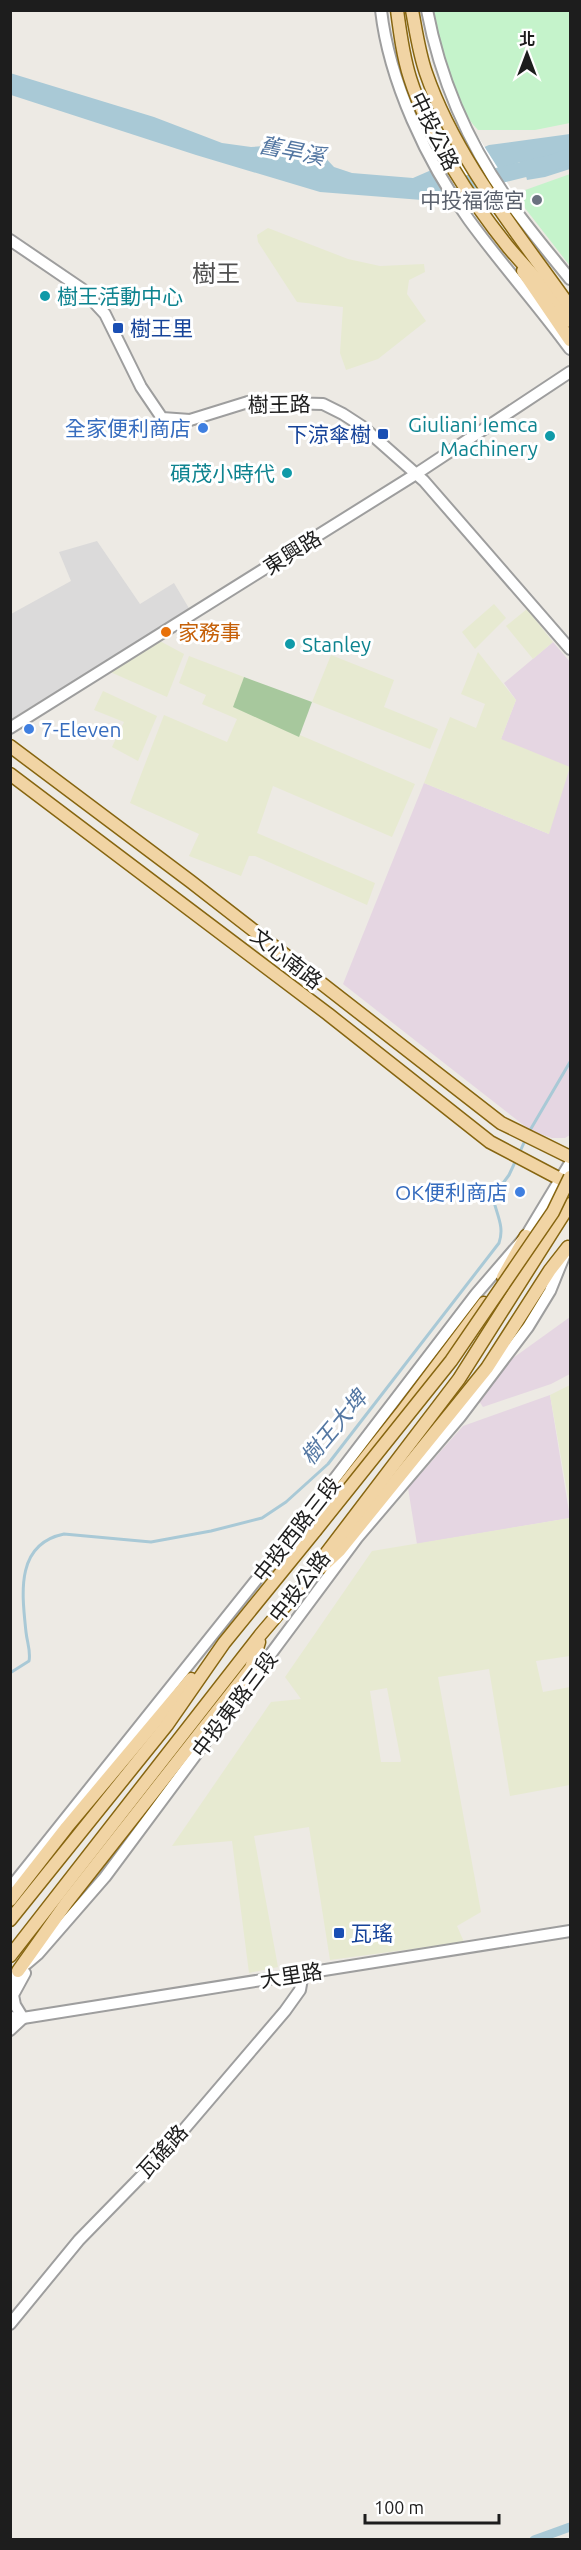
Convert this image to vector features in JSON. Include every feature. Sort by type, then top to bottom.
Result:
[{"type":"main road","name":"中投公路","points":[[397,10],[410,78],[422,109],[462,185],[508,247],[561,307],[570,321]]},
{"type":"main road","name":"中投公路","points":[[412,10],[425,73],[448,125],[490,195],[570,307]]},
{"type":"main road","points":[[508,247],[533,289],[570,340]]},
{"type":"main road","points":[[558,290],[570,296]]},
{"type":"main road","name":"文心南路","points":[[10,746],[190,881],[501,1123],[570,1157]]},
{"type":"main road","name":"文心南路","points":[[10,774],[328,1014],[490,1142],[568,1180]]},
{"type":"main road","name":"中投公路","points":[[10,1920],[167,1725],[224,1643],[451,1360],[553,1212],[568,1180]]},
{"type":"main road","name":"中投公路","points":[[10,1956],[261,1634],[296,1593],[459,1379],[570,1204]]},
{"type":"main road","points":[[277,1576],[305,1533],[401,1413],[500,1282],[526,1236]]},
{"type":"main road","points":[[296,1593],[339,1551],[487,1368],[550,1269],[569,1245]]},
{"type":"main road","points":[[14,1976],[67,1902],[251,1668],[261,1634]]},
{"type":"main road","points":[[10,1900],[173,1698],[224,1643]]},
{"type":"street","points":[[381,10],[393,69],[419,133],[468,219],[570,349]]},
{"type":"street","points":[[427,10],[435,50],[464,126],[514,209],[570,279]]},
{"type":"street","name":"樹王路","points":[[10,240],[82,289],[105,314],[141,387],[162,418],[190,420],[248,402],[323,404],[363,427],[424,481],[524,593],[570,649]]},
{"type":"street","name":"東興路","points":[[10,728],[416,474],[570,372]]},
{"type":"street","name":"中投西路三段","points":[[10,1888],[277,1554],[476,1294],[526,1236],[568,1180],[570,1162]]},
{"type":"street","name":"中投東路三段","points":[[14,1976],[38,1954],[105,1877],[357,1538],[460,1418],[528,1327],[550,1291],[569,1245]]},
{"type":"street","name":"大里路","points":[[10,2017],[23,2018],[570,1931]]},
{"type":"street","points":[[10,2030],[23,2018],[15,2005],[13,1995],[19,1981],[38,1954]]},
{"type":"street","name":"瓦磘路","points":[[10,2324],[79,2240],[163,2154],[285,2011],[300,1990],[303,1973]]},
{"type":"shaded area","points":[[97,541],[140,604],[174,583],[190,610],[11,719],[11,614],[71,581],[59,552]]},
{"type":"shaded area","points":[[553,642],[570,662],[570,1135],[565,1138],[552,1138],[531,1131],[343,984],[424,783],[549,834],[501,739],[516,700],[504,683]]},
{"type":"shaded area","points":[[570,1317],[570,1374],[551,1384],[483,1407],[479,1401],[513,1358]]},
{"type":"shaded area","points":[[550,1395],[570,1518],[417,1544],[408,1488],[463,1426]]},
{"type":"green space","points":[[433,11],[570,11],[570,123],[535,130],[478,130],[469,119],[454,90]]},
{"type":"green space","points":[[570,174],[570,266],[514,194]]},
{"type":"green space","points":[[268,228],[348,259],[380,266],[424,264],[425,272],[409,280],[407,294],[426,321],[378,359],[346,370],[340,353],[343,307],[297,302],[258,242],[257,235]]},
{"type":"green space","points":[[494,604],[506,618],[475,649],[462,632]]},
{"type":"green space","points":[[527,609],[553,642],[533,659],[506,626]]},
{"type":"green space","points":[[158,640],[184,654],[167,697],[108,671]]},
{"type":"green space","points":[[478,652],[516,700],[501,739],[570,767],[549,834],[424,783],[450,717],[476,728],[485,704],[461,694]]},
{"type":"green space","points":[[331,655],[394,680],[384,707],[438,729],[430,749],[312,702]]},
{"type":"green space","points":[[189,656],[244,677],[234,707],[415,784],[392,837],[273,786],[257,833],[375,883],[367,905],[255,856],[249,856],[241,876],[189,856],[199,834],[130,803],[164,715],[227,742],[237,719],[202,704],[206,695],[179,683]]},
{"type":"green space","points":[[244,677],[312,702],[299,737],[233,707]]},
{"type":"green space","points":[[103,691],[157,716],[138,761],[112,747],[124,722],[94,710]]},
{"type":"green space","points":[[570,1385],[570,1508],[550,1395]]},
{"type":"green space","points":[[570,1518],[570,1656],[536,1661],[543,1692],[570,1687],[570,1785],[510,1796],[489,1669],[438,1677],[481,1912],[457,1926],[464,1942],[330,1960],[309,1827],[254,1836],[278,1967],[249,1973],[232,1841],[172,1846],[271,1702],[301,1699],[285,1677],[372,1551]],"holes":[[[387,1688],[401,1761],[381,1762],[370,1691]]]},
{"type":"water","name":"舊旱溪","points":[[10,73],[154,117],[222,143],[251,147],[293,144],[319,151],[334,167],[352,173],[413,178],[489,145],[570,134],[570,169],[527,180],[526,176],[533,174],[533,162],[520,162],[434,198],[422,200],[320,192],[196,155],[11,95]]},
{"type":"pier","points":[[470,124],[522,206],[466,218],[418,132]]},
{"type":"waterway","name":"舊旱溪","points":[[464,184],[570,156]]},
{"type":"waterway","name":"樹王大埤","points":[[529,1132],[570,1062]]},
{"type":"waterway","name":"樹王大埤","points":[[519,1154],[526,1138]]},
{"type":"waterway","name":"樹王大埤","points":[[10,1673],[29,1661],[23,1602],[25,1572],[29,1559],[37,1548],[48,1540],[64,1534],[151,1542],[211,1531],[262,1518],[286,1502],[328,1464],[499,1243],[501,1225],[493,1197],[509,1175],[516,1160]]},
{"type":"waterway","points":[[534,2540],[570,2527]]},
{"type":"place","name":"中投福德宮","points":[[537,200]]},
{"type":"place","name":"樹王活動中心","points":[[45,296]]},
{"type":"place","name":"樹王里","points":[[118,328]]},
{"type":"place","name":"全家便利商店","points":[[203,428]]},
{"type":"place","name":"下涼傘樹","points":[[383,434]]},
{"type":"place","name":"Giuliani Iemca Machinery","points":[[550,436]]},
{"type":"place","name":"碩茂小時代","points":[[287,473]]},
{"type":"place","name":"家務事","points":[[166,632]]},
{"type":"place","name":"Stanley","points":[[290,644]]},
{"type":"place","name":"7-Eleven","points":[[29,729]]},
{"type":"place","name":"OK便利商店","points":[[520,1192]]},
{"type":"place","name":"瓦瑤","points":[[339,1933]]},
{"type":"district","name":"樹王","points":[[216,273]]}]
